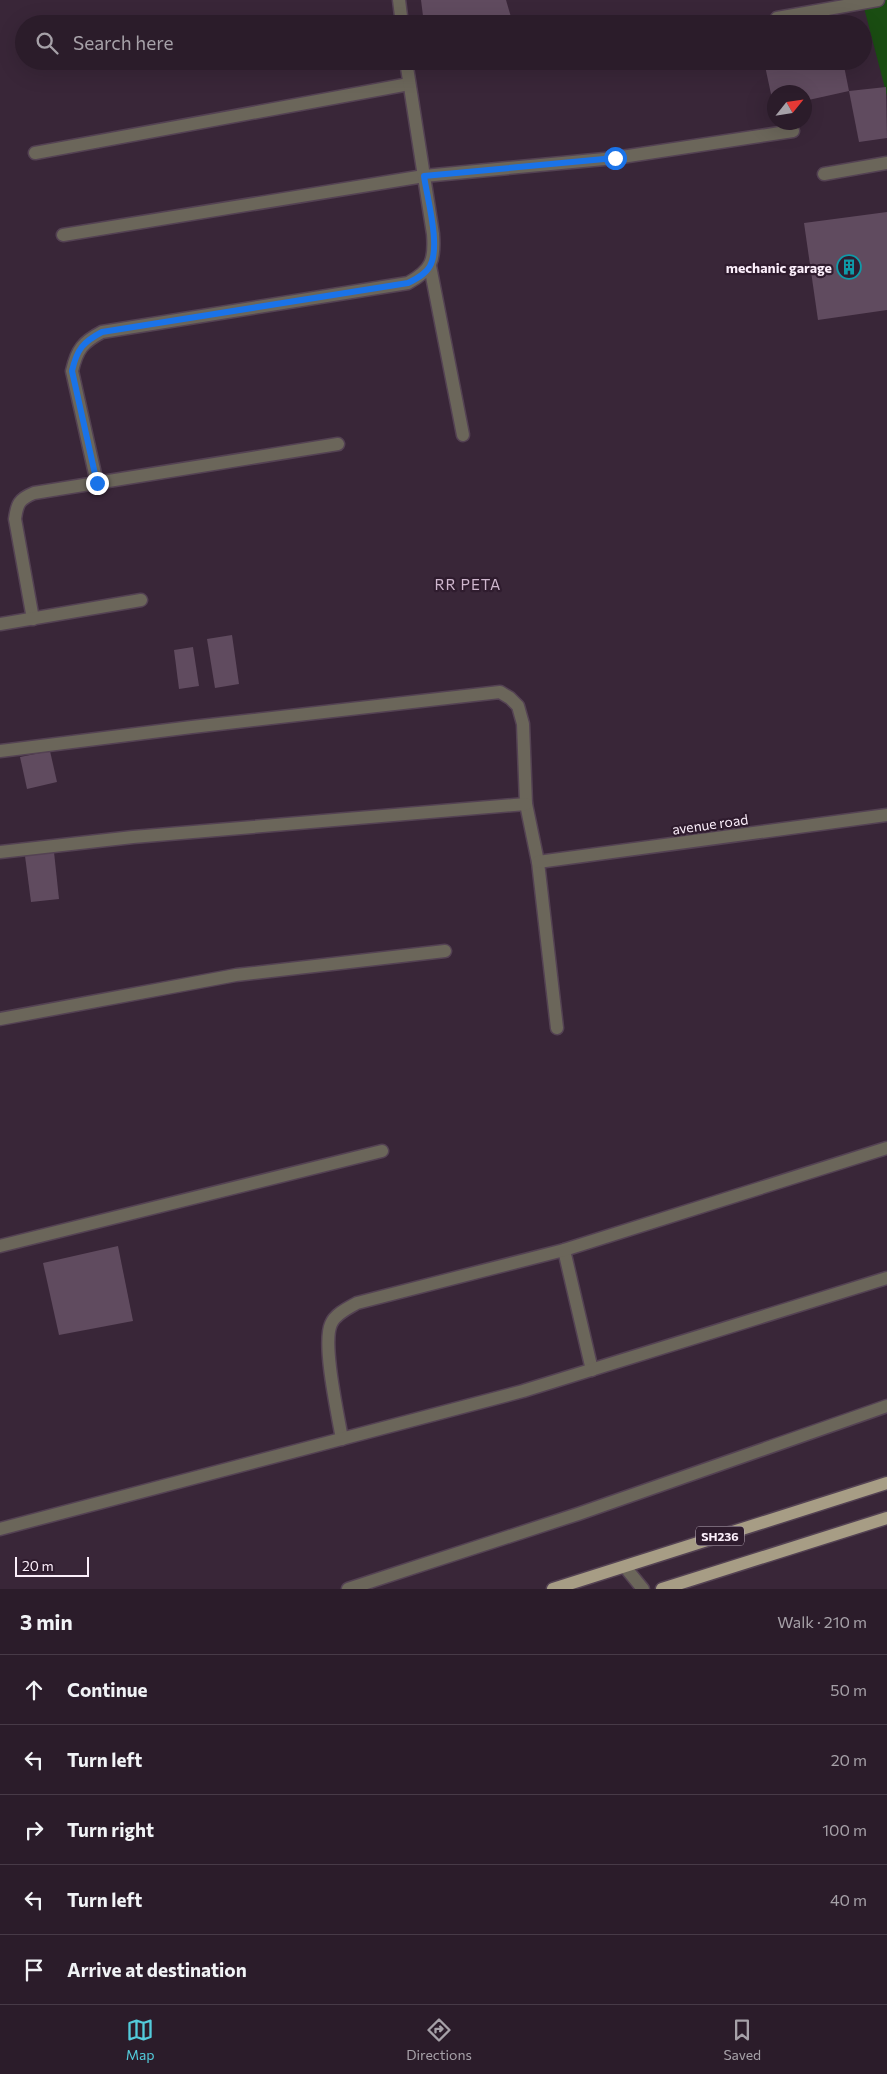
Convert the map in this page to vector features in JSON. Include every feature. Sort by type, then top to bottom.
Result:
[{"type":"main road","name":"SH236","points":[[553,1589],[887,1483]]},
{"type":"main road","name":"SH236","points":[[662,1589],[887,1518]]},
{"type":"street","points":[[399,0],[401,15]]},
{"type":"street","points":[[794,15],[878,0]]},
{"type":"street","points":[[407,70],[433,234],[434,251],[430,266],[463,435]]},
{"type":"street","points":[[36,153],[409,84]]},
{"type":"street","points":[[63,235],[424,176],[615,158],[792,131]]},
{"type":"street","points":[[824,174],[887,163]]},
{"type":"street","points":[[97,483],[72,371],[76,355],[91,338],[102,332],[408,283],[421,276],[430,266]]},
{"type":"street","points":[[33,619],[15,520],[17,506],[22,498],[34,493],[338,444]]},
{"type":"street","points":[[0,624],[141,600]]},
{"type":"street","points":[[0,751],[500,692],[518,706],[523,724],[526,804],[538,862],[557,1028]]},
{"type":"street","points":[[0,852],[133,837],[526,804]]},
{"type":"street","name":"avenue road","points":[[538,862],[887,815]]},
{"type":"street","points":[[0,1019],[236,975],[445,951]]},
{"type":"street","points":[[342,1439],[328,1347],[331,1324],[343,1311],[357,1302],[564,1250],[887,1148]]},
{"type":"street","points":[[0,1246],[382,1151]]},
{"type":"street","points":[[564,1250],[592,1370]]},
{"type":"street","points":[[0,1529],[523,1391],[887,1278]]},
{"type":"street","points":[[348,1589],[578,1514],[887,1406]]},
{"type":"street","points":[[625,1566],[643,1589]]},
{"type":"green space","points":[[862,0],[887,0],[887,96],[872,38],[872,15],[866,15]]},
{"type":"building","points":[[421,0],[506,0],[510,15],[423,15]]},
{"type":"building","points":[[766,70],[845,70],[849,91],[812,99],[812,85],[769,85]]},
{"type":"building","points":[[886,87],[887,138],[859,142],[849,91]]},
{"type":"building","name":"mechanic garage","points":[[887,212],[887,310],[818,320],[804,223]]},
{"type":"building","points":[[232,635],[239,684],[215,688],[207,639]]},
{"type":"building","points":[[193,647],[199,686],[179,689],[174,650]]},
{"type":"building","points":[[50,751],[57,782],[27,789],[20,757]]},
{"type":"building","points":[[54,852],[59,899],[31,902],[25,856]]},
{"type":"building","points":[[118,1246],[133,1321],[59,1335],[43,1263]]},
{"type":"place","name":"mechanic garage","points":[[849,267]]},
{"type":"district","name":"RR PETA","points":[[468,584]]},
{"type":"route","points":[[97,483],[72,371],[76,355],[82,345],[91,338],[102,332],[408,283],[421,276],[430,266],[434,251],[424,176],[615,158]]}]
